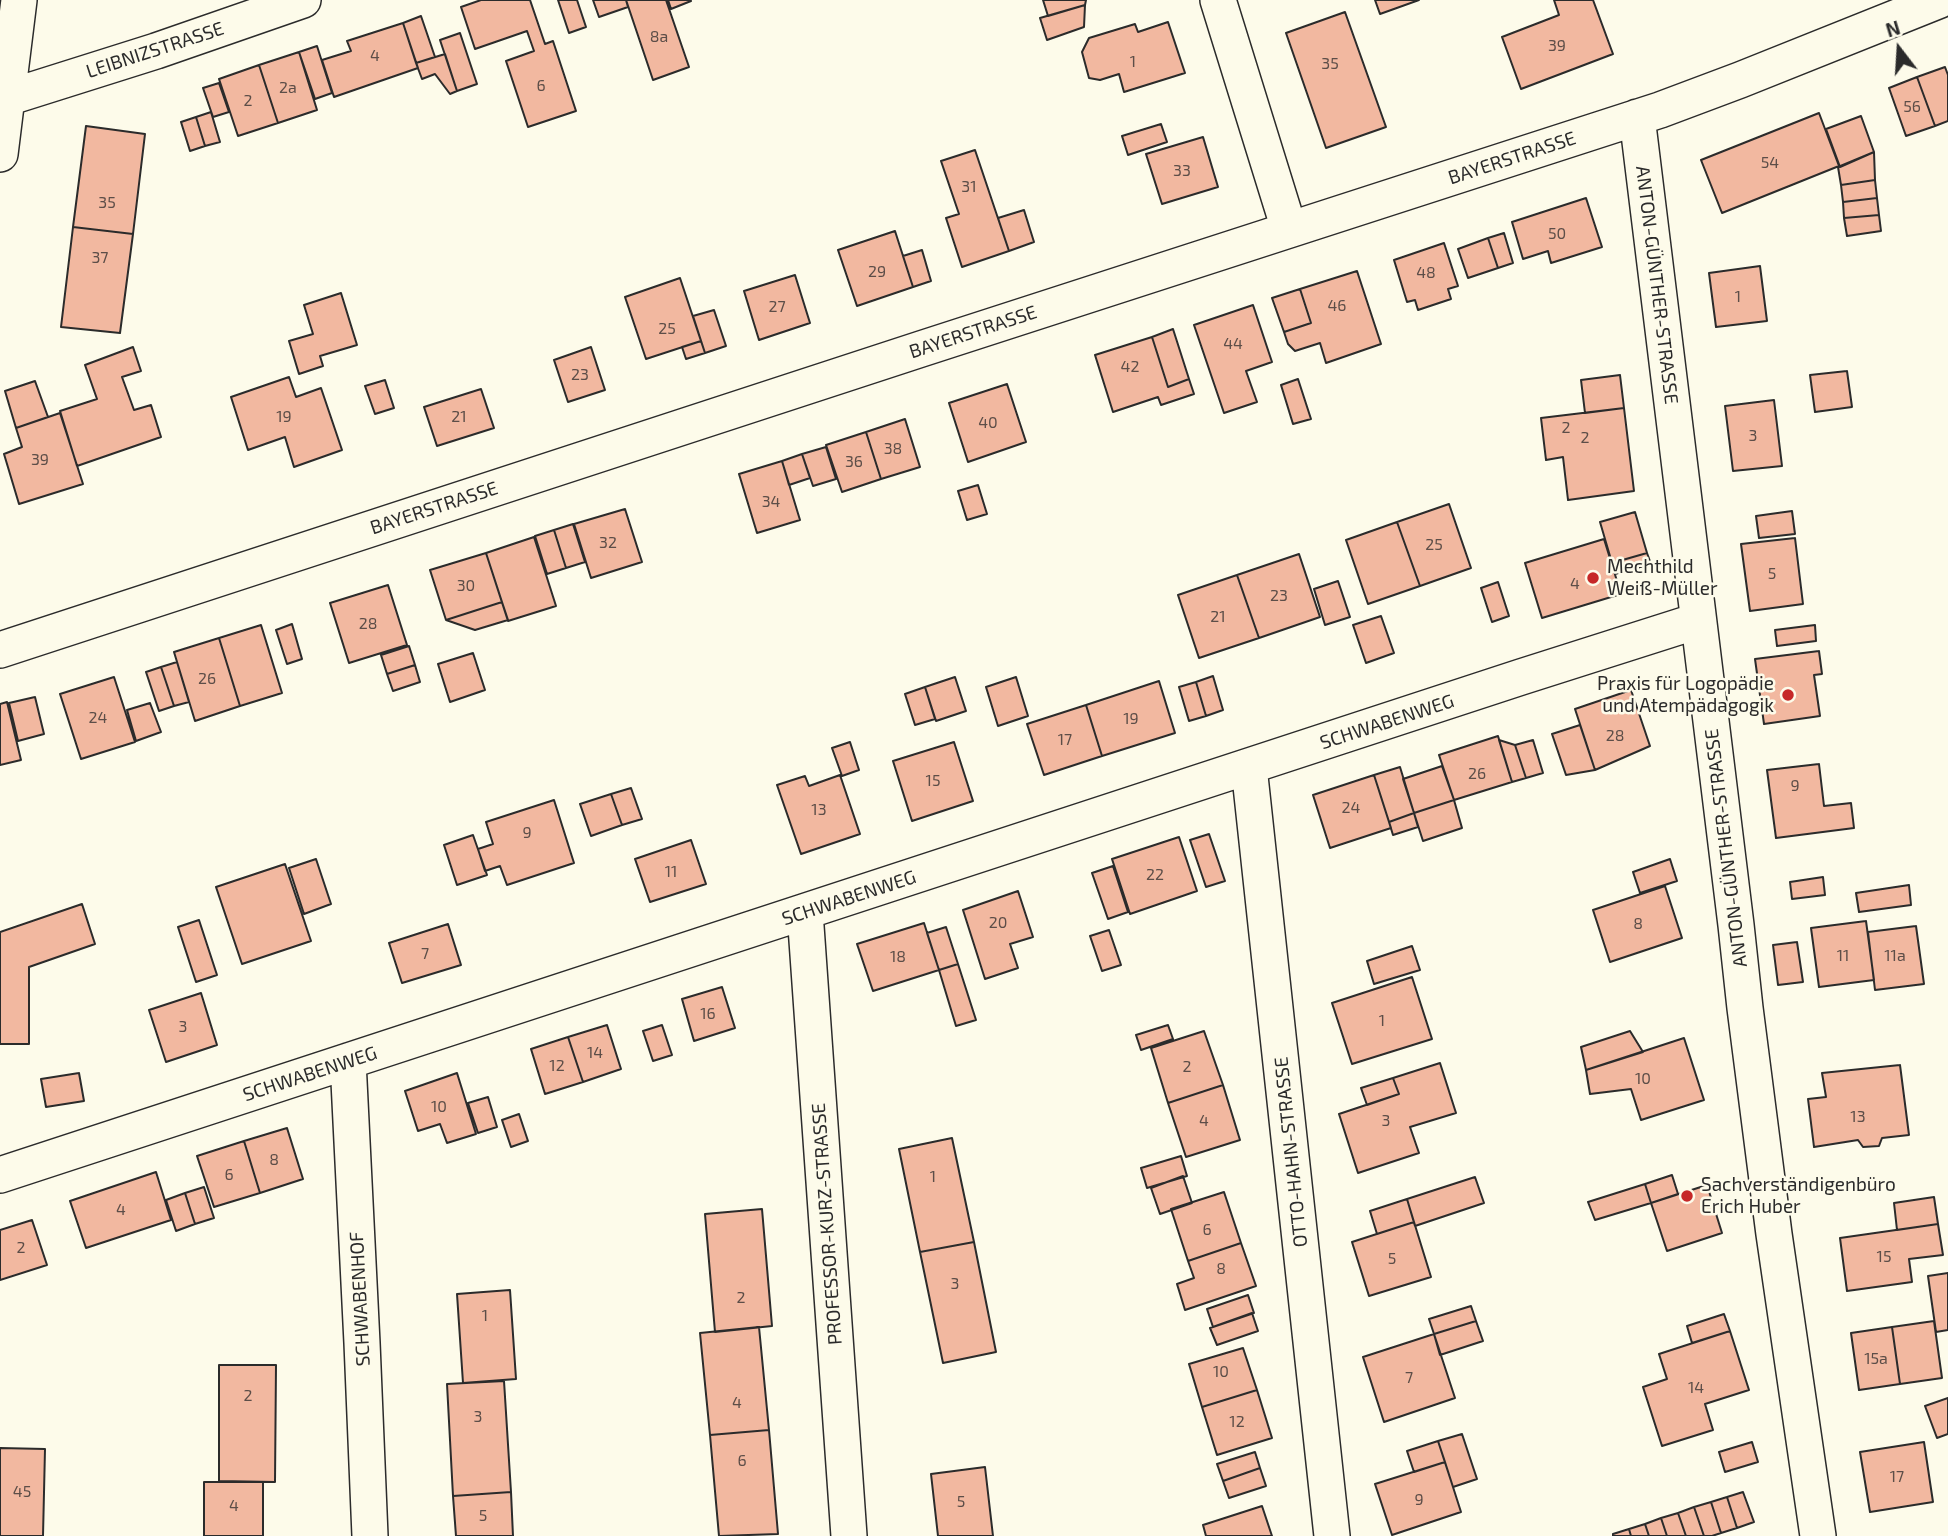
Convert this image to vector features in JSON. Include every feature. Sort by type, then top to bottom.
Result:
[{"type":"street","points":[[0,153],[19,0]]},
{"type":"street","name":"LEIBNIZSTRASSE","points":[[7,98],[156,51],[303,0]]},
{"type":"street","points":[[1218,0],[1289,229]]},
{"type":"street","name":"BAYERSTRASSE","points":[[0,650],[1637,117],[1740,80],[1940,0]]},
{"type":"street","name":"ANTON-GÜNTHER-STRASSE","points":[[1637,117],[1771,1208],[1818,1536]]},
{"type":"street","name":"SCHWABENWEG","points":[[0,1175],[1697,621]]},
{"type":"street","name":"OTTO-HAHN-STRASSE","points":[[1249,767],[1332,1536]]},
{"type":"street","name":"PROFESSOR-KURZ-STRASSE","points":[[804,912],[849,1536]]},
{"type":"street","name":"SCHWABENHOF","points":[[348,1061],[370,1536]]},
{"type":"building","points":[[481,0],[530,0],[545,44],[553,41],[576,111],[528,127],[506,61],[534,51],[527,31],[475,49],[461,7]]},
{"type":"building","points":[[558,0],[577,0],[586,27],[569,33]]},
{"type":"building","points":[[593,0],[626,0],[628,7],[599,17]]},
{"type":"building","points":[[626,0],[666,0],[689,67],[653,80]]},
{"type":"building","points":[[668,0],[690,0],[691,1],[671,9]]},
{"type":"building","points":[[1043,0],[1086,0],[1085,5],[1048,16]]},
{"type":"building","points":[[1375,0],[1419,0],[1380,14]]},
{"type":"building","points":[[1554,0],[1593,0],[1613,54],[1521,89],[1502,37],[1559,15]]},
{"type":"building","points":[[1085,5],[1084,27],[1047,40],[1040,18]]},
{"type":"building","points":[[1345,12],[1386,127],[1326,148],[1286,33]]},
{"type":"building","points":[[421,16],[435,57],[416,63],[403,23]]},
{"type":"building","points":[[1168,22],[1185,73],[1124,92],[1119,74],[1100,80],[1089,78],[1082,52],[1089,38],[1135,24],[1138,32]]},
{"type":"building","points":[[403,23],[418,68],[334,97],[322,60],[351,51],[347,41]]},
{"type":"building","points":[[460,33],[477,84],[457,91],[440,40]]},
{"type":"building","points":[[317,46],[332,93],[315,99],[299,52]]},
{"type":"building","points":[[299,52],[317,110],[278,123],[259,65]]},
{"type":"building","points":[[445,54],[457,91],[450,94],[435,74],[422,79],[416,63]]},
{"type":"building","points":[[259,65],[278,123],[238,136],[219,79]]},
{"type":"building","points":[[1945,67],[1948,75],[1948,121],[1935,126],[1917,77]]},
{"type":"building","points":[[1917,77],[1935,126],[1906,136],[1889,88]]},
{"type":"building","points":[[219,83],[229,112],[213,117],[203,88]]},
{"type":"building","points":[[211,112],[220,142],[205,146],[196,117]]},
{"type":"building","points":[[1819,113],[1839,166],[1722,213],[1701,160]]},
{"type":"building","points":[[1861,116],[1874,152],[1840,167],[1826,129]]},
{"type":"building","points":[[196,117],[205,146],[190,151],[181,122]]},
{"type":"building","points":[[1161,124],[1167,142],[1128,155],[1122,136]]},
{"type":"building","points":[[86,126],[145,134],[133,234],[73,227]]},
{"type":"building","points":[[1203,137],[1218,187],[1162,204],[1146,154]]},
{"type":"building","points":[[975,150],[1009,251],[962,267],[946,218],[959,214],[941,161]]},
{"type":"building","points":[[1874,152],[1875,180],[1841,185],[1838,167]]},
{"type":"building","points":[[1875,180],[1877,198],[1843,202],[1841,185]]},
{"type":"building","points":[[1586,198],[1602,247],[1551,263],[1548,251],[1523,259],[1512,222]]},
{"type":"building","points":[[1877,198],[1879,215],[1844,218],[1843,202]]},
{"type":"building","points":[[1024,210],[1034,242],[1009,251],[998,218]]},
{"type":"building","points":[[1879,215],[1881,231],[1847,236],[1844,218]]},
{"type":"building","points":[[73,227],[133,234],[120,333],[61,327]]},
{"type":"building","points":[[895,231],[913,287],[857,306],[838,250]]},
{"type":"building","points":[[1504,233],[1513,263],[1498,268],[1488,238]]},
{"type":"building","points":[[1488,238],[1498,268],[1468,278],[1458,249]]},
{"type":"building","points":[[1444,243],[1458,286],[1448,289],[1451,299],[1418,310],[1415,300],[1407,302],[1394,260]]},
{"type":"building","points":[[922,250],[931,281],[913,287],[903,256]]},
{"type":"building","points":[[1760,266],[1767,321],[1716,327],[1709,273]]},
{"type":"building","points":[[1357,271],[1381,344],[1326,363],[1320,343],[1295,351],[1288,344],[1284,332],[1311,323],[1300,289]]},
{"type":"building","points":[[795,275],[810,323],[759,340],[744,291]]},
{"type":"building","points":[[680,278],[701,341],[646,359],[625,297]]},
{"type":"building","points":[[1300,289],[1311,323],[1284,332],[1272,298]]},
{"type":"building","points":[[341,293],[357,345],[320,356],[323,366],[299,374],[289,341],[313,334],[304,305]]},
{"type":"building","points":[[1253,305],[1272,362],[1246,371],[1257,402],[1224,413],[1194,325]]},
{"type":"building","points":[[714,310],[726,346],[705,353],[693,316]]},
{"type":"building","points":[[1173,329],[1189,379],[1168,387],[1152,337]]},
{"type":"building","points":[[1152,337],[1168,387],[1189,379],[1194,394],[1161,405],[1158,397],[1113,412],[1095,355]]},
{"type":"building","points":[[701,341],[705,353],[686,359],[682,347]]},
{"type":"building","points":[[133,347],[141,371],[122,377],[134,410],[151,405],[161,437],[77,466],[60,411],[97,399],[85,365]]},
{"type":"building","points":[[591,347],[605,390],[568,402],[554,360]]},
{"type":"building","points":[[1847,371],[1852,407],[1815,412],[1810,375]]},
{"type":"building","points":[[1620,375],[1624,408],[1585,413],[1581,380]]},
{"type":"building","points":[[289,377],[296,397],[321,388],[342,450],[294,467],[285,437],[248,450],[231,397]]},
{"type":"building","points":[[1298,379],[1311,419],[1293,424],[1281,385]]},
{"type":"building","points":[[385,380],[394,408],[375,414],[365,386]]},
{"type":"building","points":[[35,381],[48,417],[16,428],[5,391]]},
{"type":"building","points":[[1007,384],[1026,442],[968,462],[949,403]]},
{"type":"building","points":[[481,389],[494,428],[437,446],[424,407]]},
{"type":"building","points":[[1774,400],[1782,466],[1733,471],[1725,406]]},
{"type":"building","points":[[1624,408],[1634,491],[1568,500],[1563,457],[1546,460],[1541,418]]},
{"type":"building","points":[[60,413],[83,484],[19,504],[4,454],[22,447],[16,428]]},
{"type":"building","points":[[905,419],[920,467],[881,479],[866,432]]},
{"type":"building","points":[[866,432],[881,479],[842,492],[826,445]]},
{"type":"building","points":[[826,447],[836,479],[813,486],[802,454]]},
{"type":"building","points":[[802,454],[810,478],[789,485],[782,461]]},
{"type":"building","points":[[782,461],[800,520],[757,533],[739,474]]},
{"type":"building","points":[[978,485],[987,514],[967,520],[958,491]]},
{"type":"building","points":[[1449,504],[1471,568],[1420,586],[1397,522]]},
{"type":"building","points":[[625,509],[642,562],[591,578],[574,524]]},
{"type":"building","points":[[1792,511],[1795,534],[1759,538],[1756,516]]},
{"type":"building","points":[[1635,512],[1647,553],[1612,563],[1600,522]]},
{"type":"building","points":[[1397,522],[1420,586],[1368,604],[1346,540]]},
{"type":"building","points":[[573,524],[585,562],[566,568],[554,530]]},
{"type":"building","points":[[554,530],[566,568],[547,574],[535,536]]},
{"type":"building","points":[[534,537],[556,606],[508,621],[486,553]]},
{"type":"building","points":[[1795,538],[1803,604],[1750,611],[1741,544]]},
{"type":"building","points":[[1604,539],[1621,594],[1542,618],[1525,563]]},
{"type":"building","points":[[486,553],[502,602],[446,620],[430,570]]},
{"type":"building","points":[[1647,553],[1651,564],[1615,574],[1612,563]]},
{"type":"building","points":[[1299,554],[1320,617],[1259,638],[1237,575]]},
{"type":"building","points":[[1237,575],[1259,638],[1199,658],[1178,595]]},
{"type":"building","points":[[1338,581],[1350,617],[1325,625],[1314,589]]},
{"type":"building","points":[[1498,582],[1509,616],[1492,622],[1481,588]]},
{"type":"building","points":[[388,585],[407,645],[349,663],[330,603]]},
{"type":"building","points":[[502,602],[508,620],[475,630],[446,620]]},
{"type":"building","points":[[1381,616],[1394,653],[1366,663],[1353,625]]},
{"type":"building","points":[[292,624],[302,659],[287,664],[276,630]]},
{"type":"building","points":[[261,625],[282,693],[240,706],[219,638]]},
{"type":"building","points":[[1815,625],[1816,641],[1777,646],[1775,630]]},
{"type":"building","points":[[219,638],[240,706],[195,721],[174,652]]},
{"type":"building","points":[[409,646],[415,665],[387,674],[381,655]]},
{"type":"building","name":"Praxis für Logopädie und Atempädagogik","points":[[1819,651],[1822,674],[1814,675],[1820,716],[1764,724],[1755,659]]},
{"type":"building","points":[[473,653],[485,690],[450,702],[438,664]]},
{"type":"building","points":[[177,662],[189,702],[174,706],[161,667]]},
{"type":"building","points":[[415,665],[420,682],[393,691],[387,674]]},
{"type":"building","points":[[161,667],[174,706],[159,711],[146,672]]},
{"type":"building","points":[[1213,676],[1223,710],[1206,716],[1196,682]]},
{"type":"building","points":[[114,677],[135,742],[81,759],[60,694]]},
{"type":"building","points":[[955,677],[966,711],[936,721],[925,687]]},
{"type":"building","points":[[1016,677],[1028,716],[998,726],[986,687]]},
{"type":"building","points":[[1159,681],[1175,733],[1102,756],[1086,705]]},
{"type":"building","points":[[1196,682],[1206,716],[1189,721],[1179,687]]},
{"type":"building","points":[[925,687],[935,719],[915,725],[905,694]]},
{"type":"building","points":[[1631,690],[1650,746],[1595,770],[1575,709]]},
{"type":"building","points":[[35,697],[44,734],[18,741],[9,703]]},
{"type":"building","points":[[7,702],[21,760],[0,765],[0,704]]},
{"type":"building","points":[[150,703],[161,732],[136,741],[127,710]]},
{"type":"building","points":[[1086,705],[1102,756],[1044,775],[1027,724]]},
{"type":"building","points":[[1580,725],[1595,770],[1566,775],[1552,734]]},
{"type":"building","points":[[1498,736],[1512,782],[1454,800],[1439,755]]},
{"type":"building","points":[[1499,740],[1515,745],[1526,778],[1512,782]]},
{"type":"building","points":[[1533,740],[1543,773],[1526,778],[1515,745]]},
{"type":"building","points":[[850,742],[859,770],[842,776],[832,748]]},
{"type":"building","points":[[954,742],[973,801],[912,821],[893,761]]},
{"type":"building","points":[[1819,764],[1824,806],[1851,803],[1854,828],[1776,838],[1767,770]]},
{"type":"building","points":[[1442,766],[1454,800],[1414,813],[1403,779]]},
{"type":"building","points":[[1400,767],[1414,813],[1389,822],[1374,775]]},
{"type":"building","points":[[840,775],[860,834],[801,854],[777,785],[805,776],[809,786]]},
{"type":"building","points":[[1374,775],[1391,828],[1330,848],[1313,795]]},
{"type":"building","points":[[631,788],[642,819],[622,825],[611,794]]},
{"type":"building","points":[[611,794],[622,825],[591,836],[580,804]]},
{"type":"building","points":[[554,800],[574,863],[507,885],[500,866],[485,871],[478,849],[493,844],[486,822]]},
{"type":"building","points":[[1454,800],[1462,828],[1423,841],[1414,813]]},
{"type":"building","points":[[1414,813],[1418,827],[1393,835],[1389,822]]},
{"type":"building","points":[[1209,834],[1225,881],[1206,887],[1190,840]]},
{"type":"building","points":[[473,835],[487,875],[457,885],[444,845]]},
{"type":"building","points":[[1179,837],[1197,891],[1130,914],[1112,859]]},
{"type":"building","points":[[691,840],[706,884],[650,902],[635,859]]},
{"type":"building","points":[[316,859],[331,904],[304,914],[289,868]]},
{"type":"building","points":[[1670,859],[1677,881],[1640,893],[1633,872]]},
{"type":"building","points":[[285,864],[311,941],[242,964],[216,887]]},
{"type":"building","points":[[1113,866],[1128,912],[1108,919],[1092,873]]},
{"type":"building","points":[[1823,877],[1825,895],[1792,899],[1790,882]]},
{"type":"building","points":[[1909,885],[1911,905],[1859,912],[1856,893]]},
{"type":"building","points":[[1665,886],[1682,938],[1610,962],[1593,910]]},
{"type":"building","points":[[1018,891],[1033,937],[1010,944],[1018,968],[985,979],[963,910]]},
{"type":"building","points":[[82,904],[95,944],[29,967],[29,1044],[0,1044],[0,932]]},
{"type":"building","points":[[199,920],[217,975],[196,982],[178,927]]},
{"type":"building","points":[[1866,921],[1874,980],[1819,987],[1811,928]]},
{"type":"building","points":[[924,923],[939,970],[873,991],[857,944]]},
{"type":"building","points":[[448,924],[461,965],[402,983],[389,943]]},
{"type":"building","points":[[1916,926],[1924,984],[1875,990],[1868,932]]},
{"type":"building","points":[[946,927],[958,964],[939,970],[927,933]]},
{"type":"building","points":[[1109,930],[1121,965],[1102,971],[1090,936]]},
{"type":"building","points":[[1797,942],[1803,982],[1778,985],[1773,945]]},
{"type":"building","points":[[1412,946],[1420,970],[1374,984],[1367,961]]},
{"type":"building","points":[[958,964],[976,1020],[956,1026],[939,970]]},
{"type":"building","points":[[1412,977],[1432,1039],[1352,1064],[1332,1003]]},
{"type":"building","points":[[722,987],[735,1028],[694,1041],[682,999]]},
{"type":"building","points":[[201,993],[217,1045],[166,1062],[149,1010]]},
{"type":"building","points":[[607,1025],[621,1069],[583,1082],[568,1037]]},
{"type":"building","points":[[662,1025],[672,1055],[653,1061],[643,1031]]},
{"type":"building","points":[[1168,1025],[1173,1039],[1141,1050],[1136,1035]]},
{"type":"building","points":[[1204,1031],[1223,1085],[1168,1103],[1151,1048]]},
{"type":"building","points":[[1630,1031],[1643,1052],[1586,1070],[1581,1047]]},
{"type":"building","points":[[568,1037],[583,1082],[545,1094],[531,1049]]},
{"type":"building","points":[[1684,1038],[1704,1100],[1641,1120],[1631,1089],[1590,1094],[1586,1070]]},
{"type":"building","points":[[1440,1063],[1456,1113],[1410,1127],[1419,1153],[1358,1173],[1339,1114],[1399,1094],[1393,1078]]},
{"type":"building","points":[[1900,1065],[1909,1135],[1882,1138],[1879,1146],[1863,1147],[1858,1140],[1814,1147],[1808,1099],[1826,1097],[1822,1073]]},
{"type":"building","points":[[79,1073],[84,1101],[46,1107],[41,1079]]},
{"type":"building","points":[[457,1073],[476,1134],[447,1143],[440,1124],[418,1131],[405,1091]]},
{"type":"building","points":[[1393,1078],[1399,1094],[1367,1105],[1361,1088]]},
{"type":"building","points":[[1223,1085],[1240,1140],[1186,1157],[1168,1103]]},
{"type":"building","points":[[488,1097],[497,1127],[478,1133],[468,1103]]},
{"type":"building","points":[[519,1114],[528,1141],[511,1147],[502,1120]]},
{"type":"building","points":[[287,1128],[303,1179],[260,1193],[244,1141]]},
{"type":"building","points":[[952,1138],[974,1242],[920,1252],[899,1149]]},
{"type":"building","points":[[244,1141],[260,1193],[214,1207],[197,1156]]},
{"type":"building","points":[[1181,1156],[1187,1176],[1147,1188],[1141,1168]]},
{"type":"building","points":[[156,1172],[171,1220],[86,1248],[70,1201]]},
{"type":"building","points":[[1672,1175],[1678,1194],[1651,1203],[1645,1184]]},
{"type":"building","points":[[1183,1176],[1192,1203],[1160,1214],[1151,1188]]},
{"type":"building","points":[[1475,1177],[1484,1203],[1415,1226],[1407,1199]]},
{"type":"building","points":[[1645,1184],[1651,1203],[1595,1220],[1588,1202]]},
{"type":"building","points":[[1707,1185],[1722,1233],[1667,1251],[1651,1203]]},
{"type":"building","points":[[204,1187],[214,1218],[195,1224],[185,1193]]},
{"type":"building","points":[[1224,1192],[1241,1243],[1188,1261],[1171,1209]]},
{"type":"building","points":[[185,1193],[195,1224],[176,1231],[166,1200]]},
{"type":"building","points":[[1934,1197],[1938,1224],[1897,1230],[1894,1203]]},
{"type":"building","points":[[1407,1199],[1414,1222],[1377,1234],[1370,1211]]},
{"type":"building","points":[[762,1209],[772,1326],[715,1332],[705,1214]]},
{"type":"building","points":[[32,1220],[47,1265],[0,1280],[0,1230]]},
{"type":"building","points":[[1414,1222],[1431,1277],[1369,1296],[1352,1242]]},
{"type":"building","points":[[1938,1224],[1943,1255],[1909,1259],[1912,1282],[1847,1291],[1840,1238]]},
{"type":"building","points":[[974,1242],[996,1352],[943,1363],[920,1252]]},
{"type":"building","points":[[1241,1243],[1256,1286],[1185,1310],[1177,1284],[1194,1278],[1188,1261]]},
{"type":"building","points":[[1948,1273],[1948,1330],[1936,1332],[1928,1276]]},
{"type":"building","points":[[510,1290],[516,1379],[463,1383],[457,1294]]},
{"type":"building","points":[[1248,1295],[1254,1313],[1213,1327],[1207,1309]]},
{"type":"building","points":[[1471,1306],[1476,1321],[1434,1334],[1429,1319]]},
{"type":"building","points":[[1252,1313],[1258,1331],[1217,1345],[1210,1328]]},
{"type":"building","points":[[1724,1314],[1730,1331],[1692,1343],[1687,1326]]},
{"type":"building","points":[[1476,1321],[1483,1341],[1440,1355],[1434,1334]]},
{"type":"building","points":[[1934,1321],[1942,1378],[1900,1384],[1892,1327]]},
{"type":"building","points":[[759,1327],[769,1430],[710,1435],[700,1333]]},
{"type":"building","points":[[1892,1327],[1900,1384],[1859,1390],[1851,1333]]},
{"type":"building","points":[[1730,1331],[1749,1390],[1705,1404],[1713,1430],[1662,1446],[1643,1387],[1667,1379],[1659,1354]]},
{"type":"building","points":[[1434,1334],[1455,1398],[1384,1422],[1363,1357]]},
{"type":"building","points":[[1243,1348],[1257,1390],[1202,1407],[1189,1364]]},
{"type":"building","points":[[219,1365],[276,1365],[275,1482],[219,1481]]},
{"type":"building","points":[[504,1381],[511,1492],[453,1496],[447,1384]]},
{"type":"building","points":[[1257,1390],[1272,1438],[1217,1455],[1202,1407]]},
{"type":"building","points":[[1948,1398],[1948,1434],[1937,1438],[1925,1406]]},
{"type":"building","points":[[769,1430],[778,1534],[719,1536],[710,1435]]},
{"type":"building","points":[[1462,1434],[1477,1479],[1453,1487],[1438,1441]]},
{"type":"building","points":[[1438,1441],[1445,1462],[1414,1472],[1407,1451]]},
{"type":"building","points":[[1752,1442],[1758,1462],[1725,1472],[1719,1452]]},
{"type":"building","points":[[1924,1442],[1933,1502],[1870,1512],[1860,1452]]},
{"type":"building","points":[[0,1448],[45,1449],[43,1536],[0,1536]]},
{"type":"building","points":[[1255,1452],[1260,1468],[1223,1481],[1217,1464]]},
{"type":"building","points":[[1445,1462],[1461,1512],[1392,1535],[1375,1484]]},
{"type":"building","points":[[985,1467],[993,1536],[938,1536],[931,1474]]},
{"type":"building","points":[[1260,1468],[1266,1486],[1229,1498],[1223,1481]]},
{"type":"building","points":[[204,1482],[263,1482],[263,1536],[204,1536]]},
{"type":"building","points":[[511,1492],[513,1536],[456,1536],[453,1496]]},
{"type":"building","points":[[1743,1492],[1754,1522],[1737,1528],[1727,1497]]},
{"type":"building","points":[[1727,1497],[1737,1528],[1721,1533],[1711,1502]]},
{"type":"building","points":[[1711,1502],[1721,1533],[1704,1536],[1694,1507]]},
{"type":"building","points":[[1262,1506],[1272,1536],[1206,1536],[1203,1525]]},
{"type":"building","points":[[1694,1507],[1704,1536],[1686,1536],[1678,1513]]},
{"type":"building","points":[[1678,1513],[1686,1536],[1667,1536],[1661,1518]]},
{"type":"building","points":[[1661,1518],[1667,1536],[1649,1536],[1645,1524]]},
{"type":"building","points":[[1645,1524],[1649,1536],[1631,1536],[1629,1529]]},
{"type":"building","points":[[1629,1529],[1631,1536],[1613,1536],[1613,1534]]},
{"type":"place","name":"Mechthild Weiß-Müller","points":[[1593,578]]},
{"type":"place","name":"Praxis für Logopädie und Atempädagogik","points":[[1788,695]]},
{"type":"place","name":"Sachverständigenbüro Erich Huber","points":[[1687,1196]]}]
